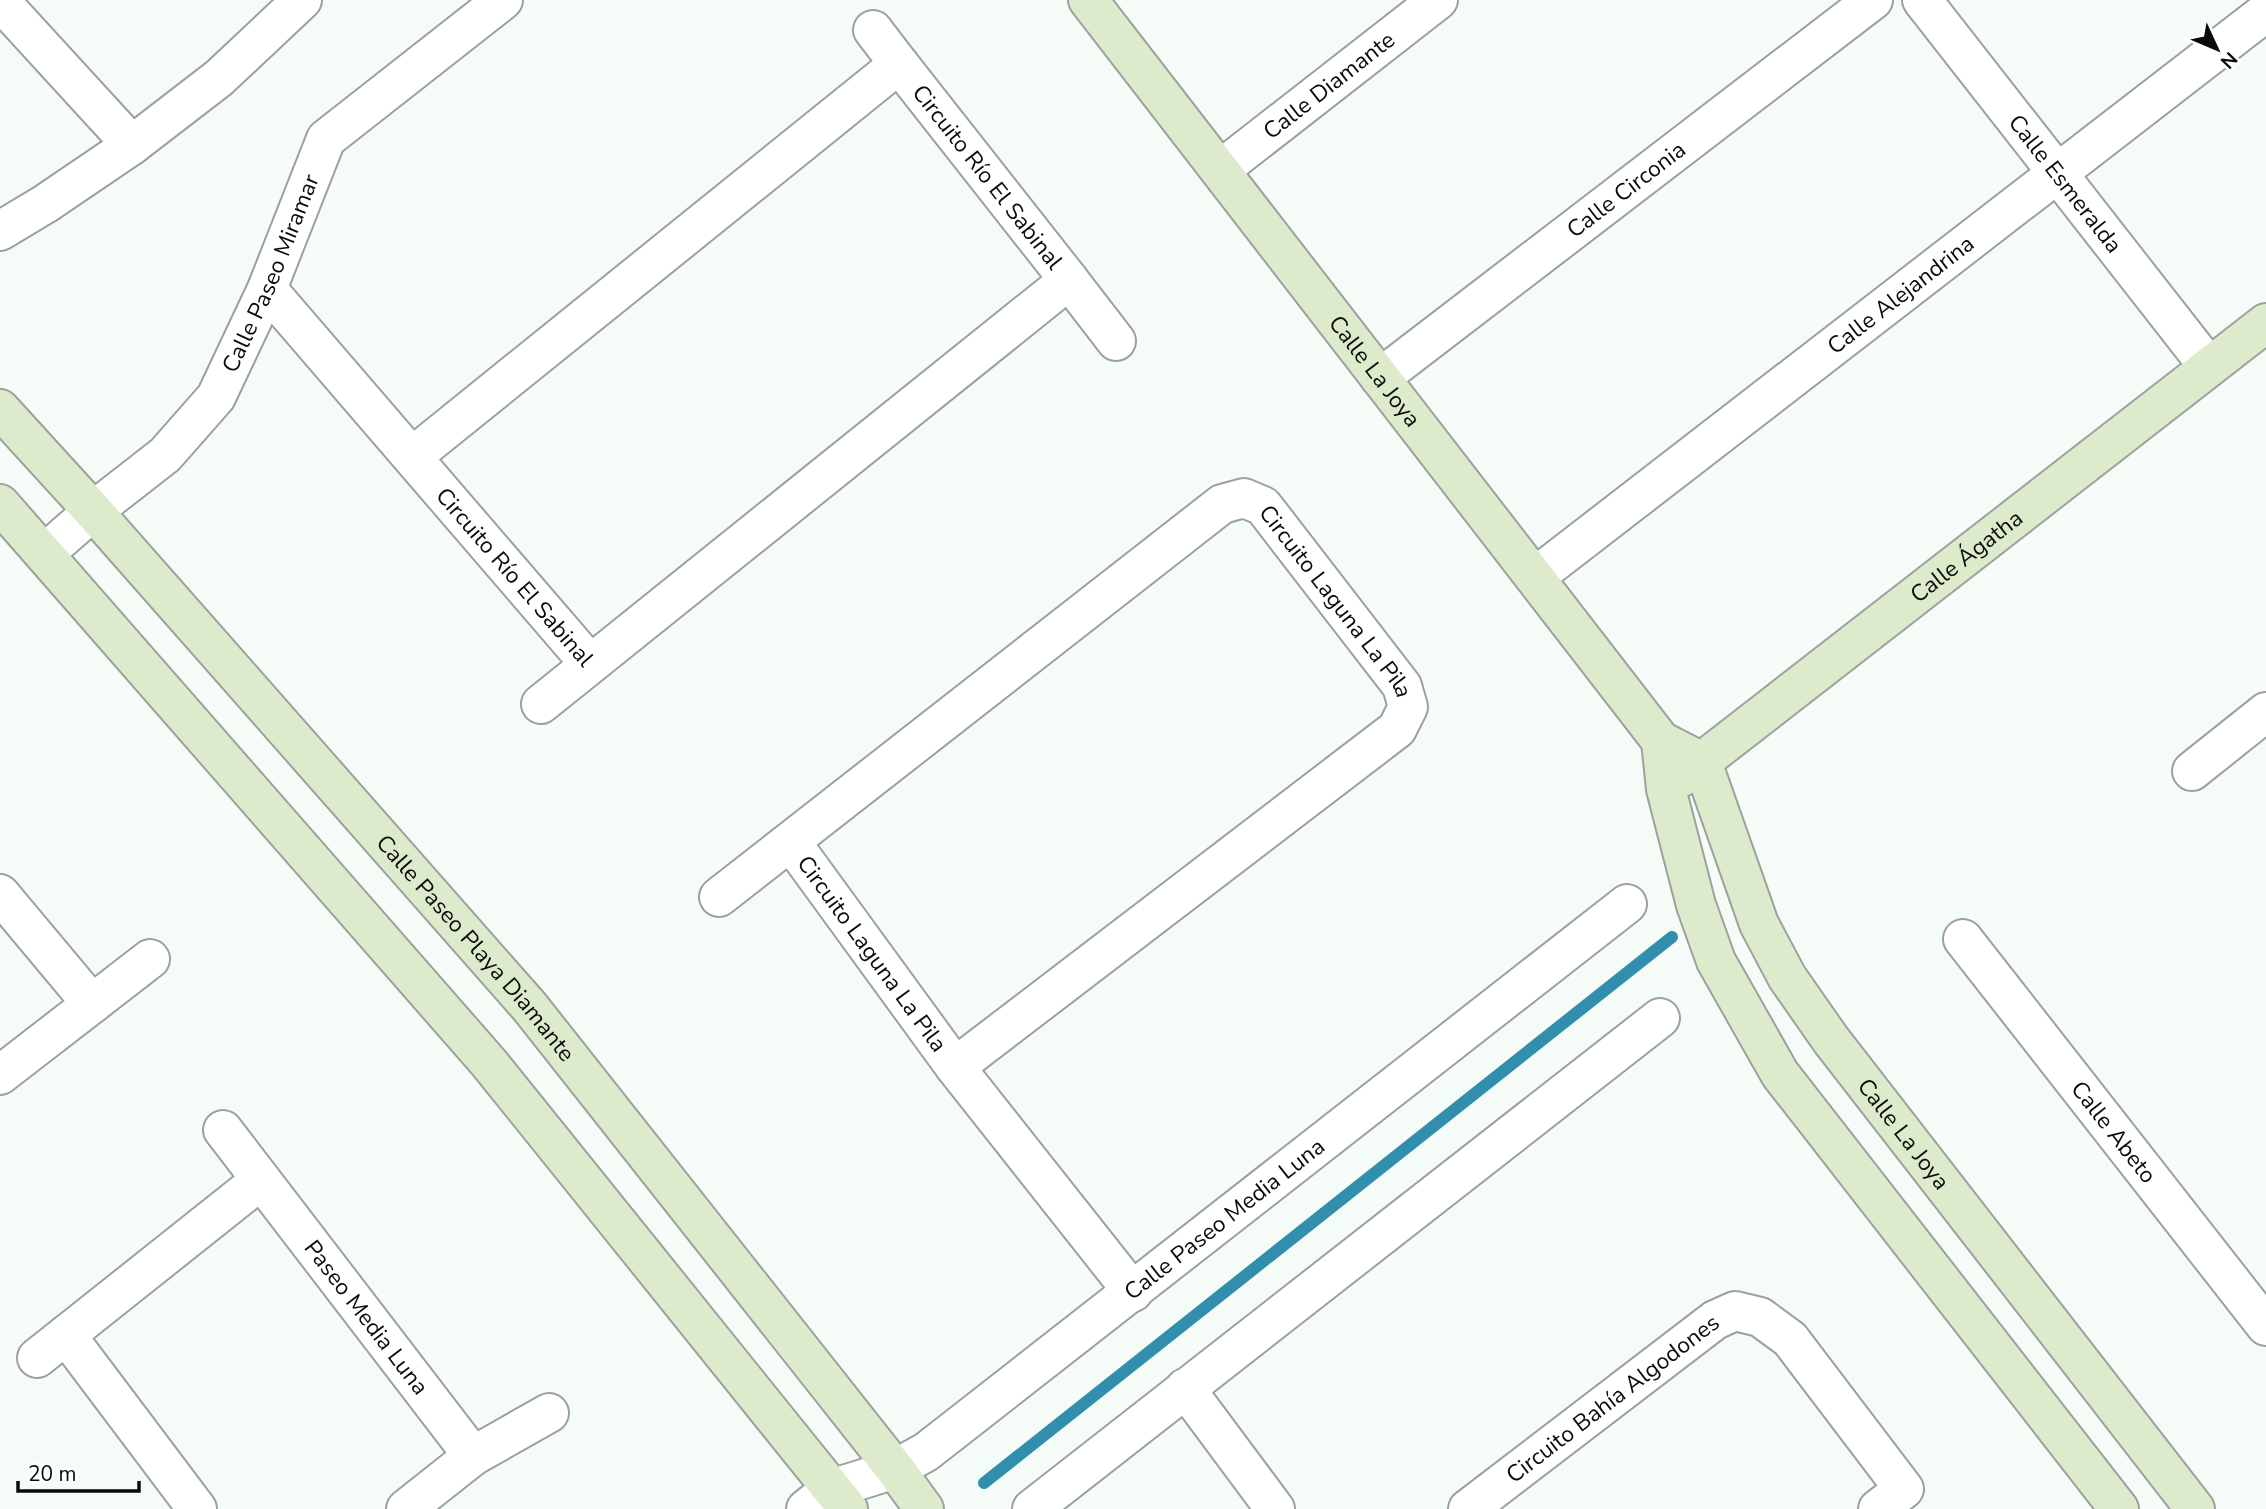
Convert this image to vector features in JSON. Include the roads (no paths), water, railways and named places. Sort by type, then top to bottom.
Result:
[{"type":"street","points":[[0,231],[132,145],[219,78],[302,0]]},
{"type":"street","name":"Calle Paseo Miramar","points":[[44,554],[93,511],[165,456],[216,397],[267,289],[326,139],[503,0]]},
{"type":"street","name":"Calle La Joya","points":[[1088,0],[1661,741],[1702,762],[1759,924],[1787,977],[1839,1051],[2195,1509]]},
{"type":"street","name":"Calle Diamante","points":[[1220,170],[1438,0]]},
{"type":"street","name":"Calle Circonia","points":[[1380,378],[1873,0]]},
{"type":"street","name":"Calle Esmeralda","points":[[1922,0],[2209,368]]},
{"type":"street","points":[[0,1],[132,145]]},
{"type":"street","name":"Calle Alejandrina","points":[[1535,578],[2266,12]]},
{"type":"street","points":[[873,30],[899,64]]},
{"type":"street","name":"Circuito Río El Sabinal","points":[[267,289],[590,664],[1069,280],[899,64],[413,456]]},
{"type":"street","points":[[1069,280],[1116,341]]},
{"type":"street","name":"Calle Ágatha","points":[[1666,789],[2266,323]]},
{"type":"street","name":"Calle Paseo Playa Diamante","points":[[0,409],[529,1006],[924,1509]]},
{"type":"street","name":"Circuito Laguna La Pila","points":[[719,897],[1222,504],[1244,498],[1263,506],[1402,686],[1408,707],[1397,729],[955,1067]]},
{"type":"street","points":[[0,504],[489,1063],[829,1502]]},
{"type":"street","points":[[541,704],[590,664]]},
{"type":"street","points":[[2192,771],[2266,712]]},
{"type":"street","points":[[1661,741],[1666,789],[1696,905],[1716,961],[1780,1074],[2119,1509]]},
{"type":"street","name":"Circuito Laguna La Pila","points":[[790,842],[955,1067],[1133,1292]]},
{"type":"street","points":[[0,894],[92,1004]]},
{"type":"street","name":"Calle Paseo Media Luna","points":[[829,1502],[926,1452],[1627,904]]},
{"type":"street","name":"Calle Abeto","points":[[1962,939],[2264,1319]]},
{"type":"street","points":[[0,1074],[150,959]]},
{"type":"street","points":[[1032,1509],[1660,1018]]},
{"type":"street","name":"Paseo Media Luna","points":[[223,1129],[473,1456]]},
{"type":"street","points":[[197,1509],[51,1346],[261,1181]]},
{"type":"street","name":"Circuito Bahía Algodones","points":[[1468,1509],[1715,1320],[1735,1311],[1760,1317],[1790,1339],[1904,1489],[1878,1509]]},
{"type":"street","points":[[1185,1388],[1275,1509]]},
{"type":"street","points":[[406,1509],[473,1456],[549,1413]]},
{"type":"waterway","points":[[984,1483],[1672,937]]}]
